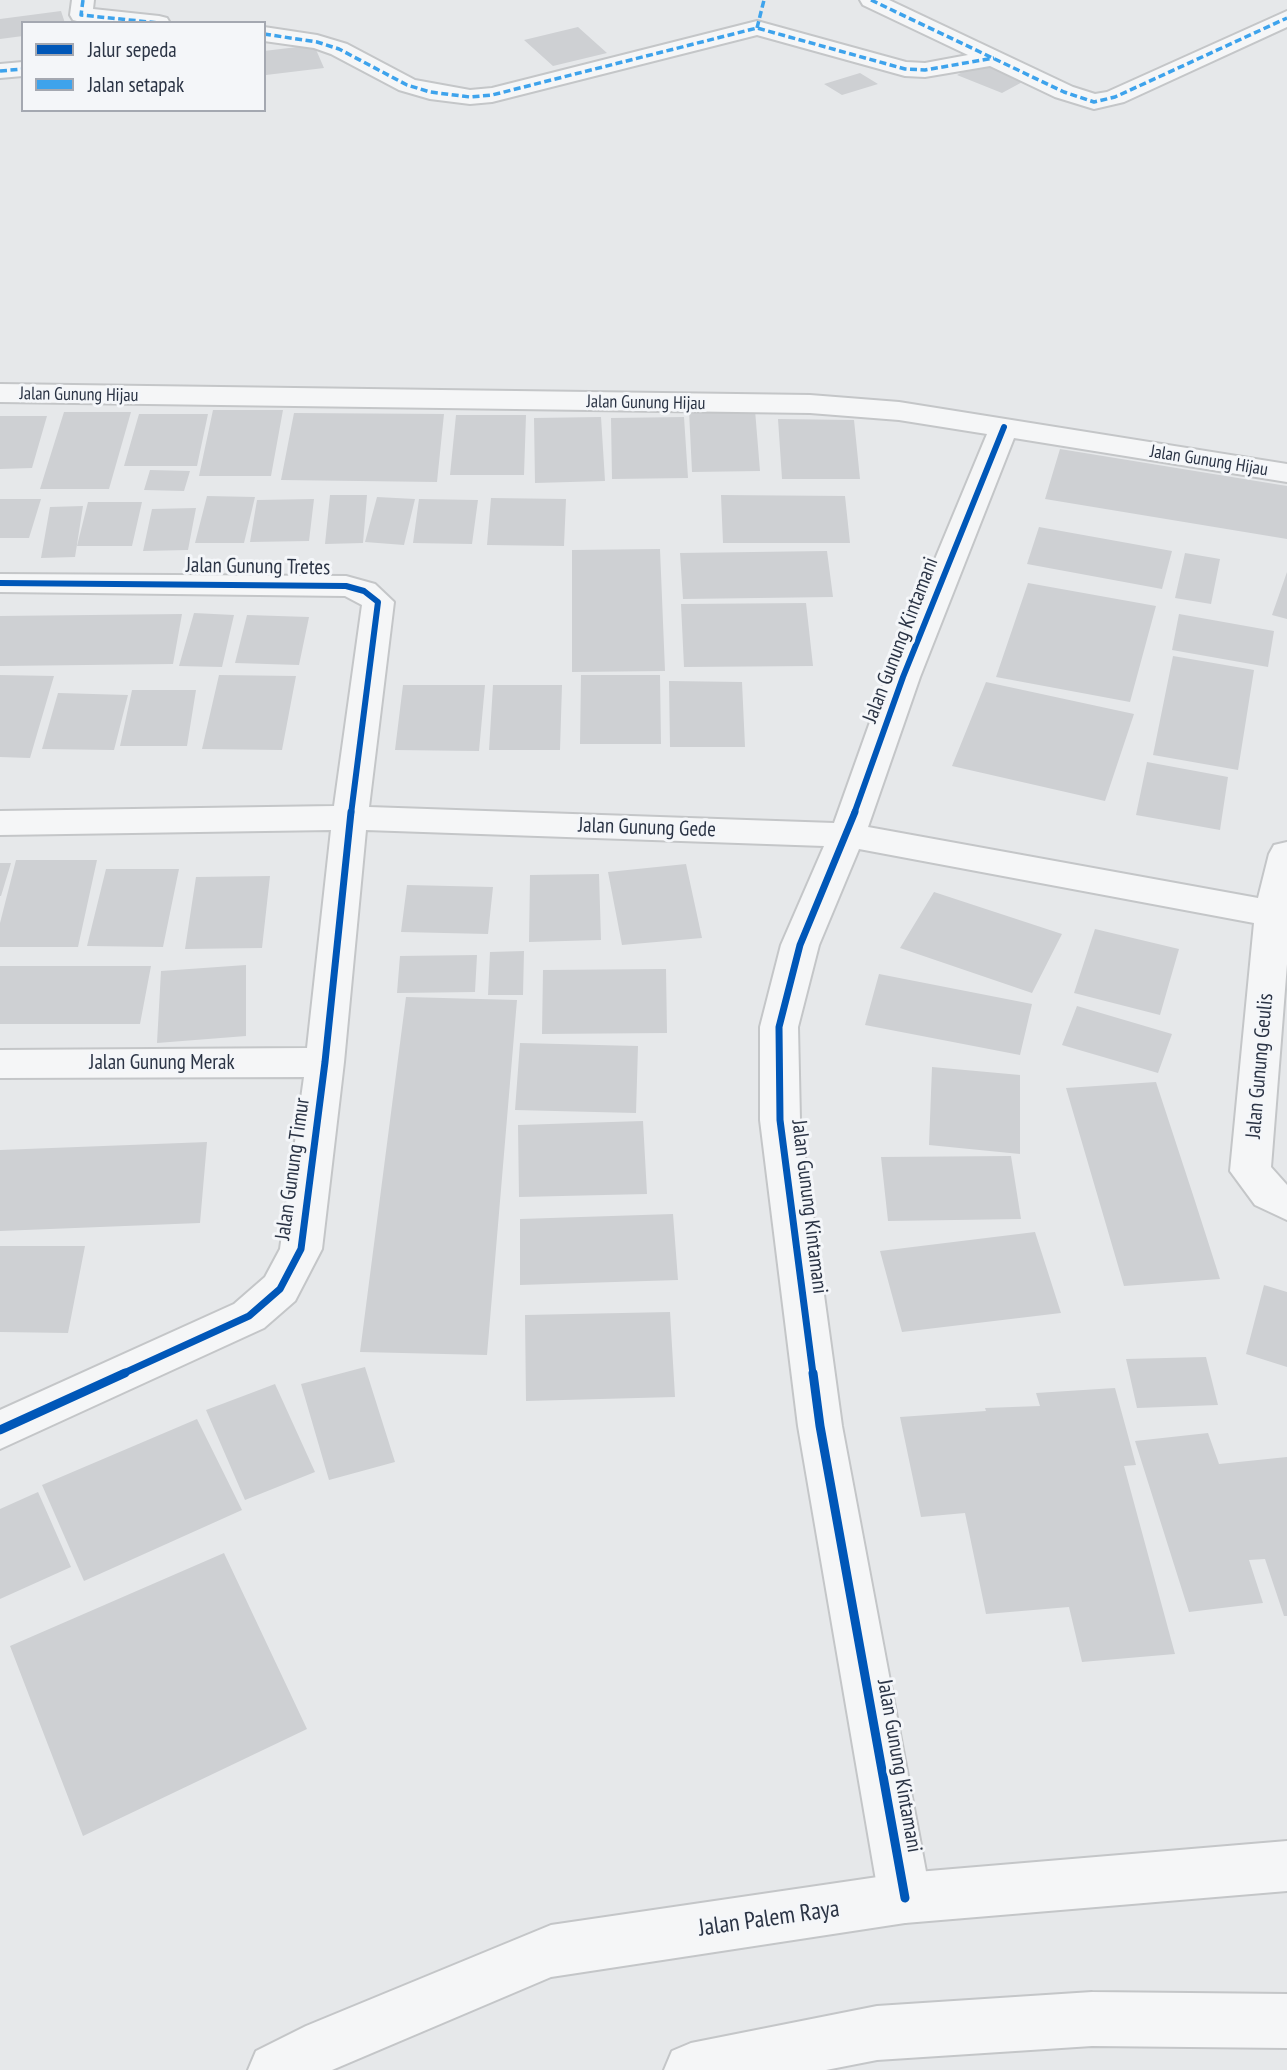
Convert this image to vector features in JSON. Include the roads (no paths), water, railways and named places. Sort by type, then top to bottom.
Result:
[{"type":"street","points":[[757,28],[764,0]]},
{"type":"street","points":[[871,0],[1063,92],[1094,102],[1115,97],[1287,19]]},
{"type":"street","points":[[82,12],[145,21]]},
{"type":"street","points":[[266,34],[317,42],[339,49],[407,85],[430,92],[470,97],[492,95],[757,28],[905,69],[926,70],[994,58]]},
{"type":"street","points":[[0,71],[21,69]]},
{"type":"street","name":"Jalan Gunung Hijau","points":[[0,393],[810,404],[899,411],[1287,473]]},
{"type":"street","name":"Jalan Gunung Kintamani","points":[[905,1898],[820,1426],[780,1120],[779,1027],[800,945],[847,835],[903,677],[1004,427]]},
{"type":"street","name":"Jalan Gunung Tretes","points":[[0,583],[346,586],[364,590],[377,603],[350,818]]},
{"type":"street","name":"Jalan Gunung Gede","points":[[0,823],[350,818],[847,835],[1280,914]]},
{"type":"street","name":"Jalan Gunung Timur","points":[[12,1419],[249,1316],[279,1289],[301,1249],[325,1062],[350,818]]},
{"type":"street","points":[[1280,914],[1287,854]]},
{"type":"street","name":"Jalan Gunung Geulis","points":[[1280,914],[1250,1171],[1269,1194],[1287,1204]]},
{"type":"street","name":"Jalan Gunung Merak","points":[[0,1064],[325,1062]]},
{"type":"street","name":"Jalan Palem Raya","points":[[275,2070],[325,2045],[551,1951],[905,1898],[1287,1866]]},
{"type":"street","points":[[691,2070],[877,2034],[1091,2019],[1287,2021]]}]
